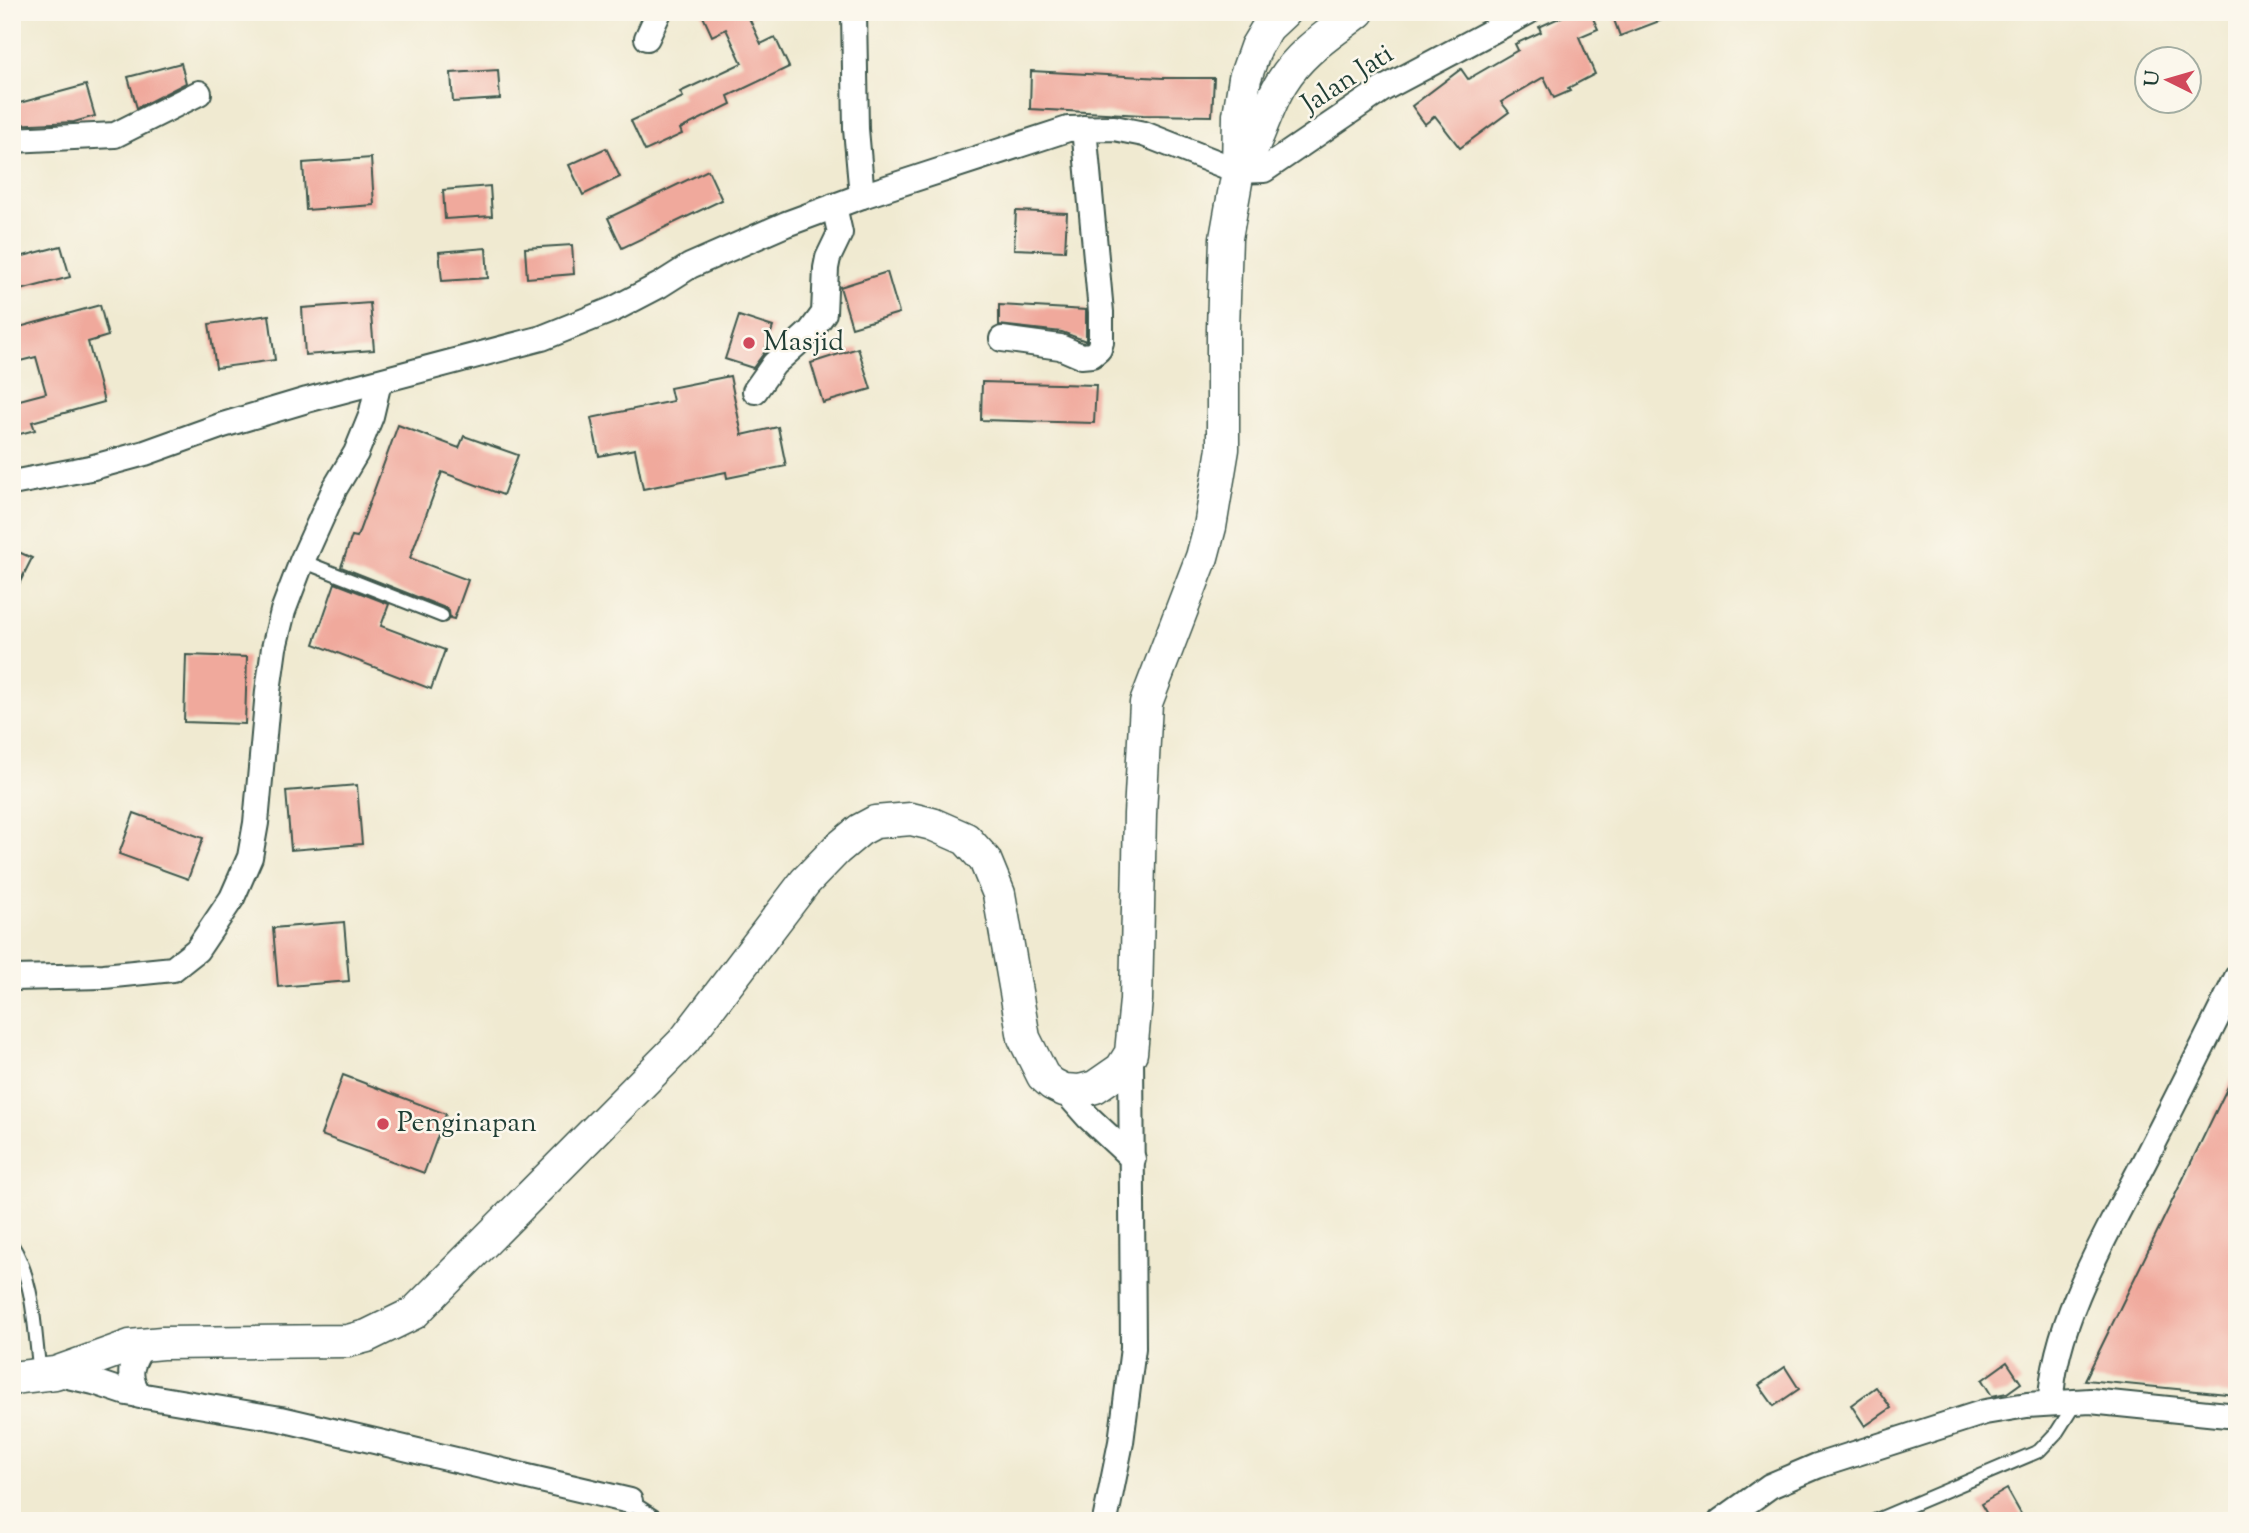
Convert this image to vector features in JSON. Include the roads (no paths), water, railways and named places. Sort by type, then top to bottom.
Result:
[{"type":"street","points":[[647,38],[659,12]]},
{"type":"street","points":[[854,12],[856,129],[862,196]]},
{"type":"street","points":[[1105,1521],[1121,1442],[1133,1348],[1131,1053],[1136,1000],[1143,726],[1146,703],[1202,557],[1210,527],[1223,449],[1226,238],[1238,171],[1239,115],[1245,78],[1256,47],[1268,27],[1284,12]]},
{"type":"street","points":[[1238,171],[1262,128],[1280,83],[1309,48],[1359,12]]},
{"type":"street","name":"Jalan Jati","points":[[1238,171],[1264,170],[1275,164],[1382,89],[1528,12]]},
{"type":"street","points":[[12,140],[115,135],[199,93]]},
{"type":"street","points":[[1002,339],[1060,347],[1081,356],[1092,355],[1099,349],[1101,312],[1084,128]]},
{"type":"street","points":[[12,483],[90,468],[145,453],[223,425],[542,338],[582,324],[732,246],[862,196],[1068,130],[1114,128],[1144,134],[1238,171]]},
{"type":"street","points":[[755,391],[774,364],[810,332],[824,313],[828,258],[841,233],[835,206]]},
{"type":"street","points":[[12,978],[104,976],[173,969],[197,950],[232,898],[250,857],[274,648],[283,611],[335,488],[356,453],[371,416],[379,382]]},
{"type":"street","points":[[36,1375],[130,1346],[162,1343],[348,1341],[367,1336],[415,1313],[536,1188],[676,1050],[805,882],[836,850],[860,830],[875,822],[911,819],[932,824],[966,839],[985,860],[999,894],[1024,1038],[1043,1076],[1064,1090],[1088,1117],[1133,1159]]},
{"type":"street","points":[[2051,1402],[2057,1354],[2091,1266],[2237,977]]},
{"type":"street","points":[[1064,1090],[1080,1091],[1094,1087],[1121,1069],[1131,1053]]},
{"type":"street","points":[[140,1396],[132,1384],[131,1372],[133,1362],[143,1345]]},
{"type":"street","points":[[36,1375],[140,1396],[281,1419],[630,1501]]},
{"type":"street","points":[[1721,1521],[1770,1486],[1816,1466],[1985,1412],[2051,1402],[2076,1402],[2237,1416]]},
{"type":"lane","points":[[302,561],[442,616]]},
{"type":"lane","points":[[12,1245],[22,1261],[32,1311],[36,1375]]},
{"type":"lane","points":[[1874,1521],[2039,1451],[2057,1432],[2076,1402]]},
{"type":"lane","points":[[630,1501],[661,1521]]},
{"type":"place","name":"Masjid","points":[[749,343]]},
{"type":"place","name":"Penginapan","points":[[383,1124]]}]
